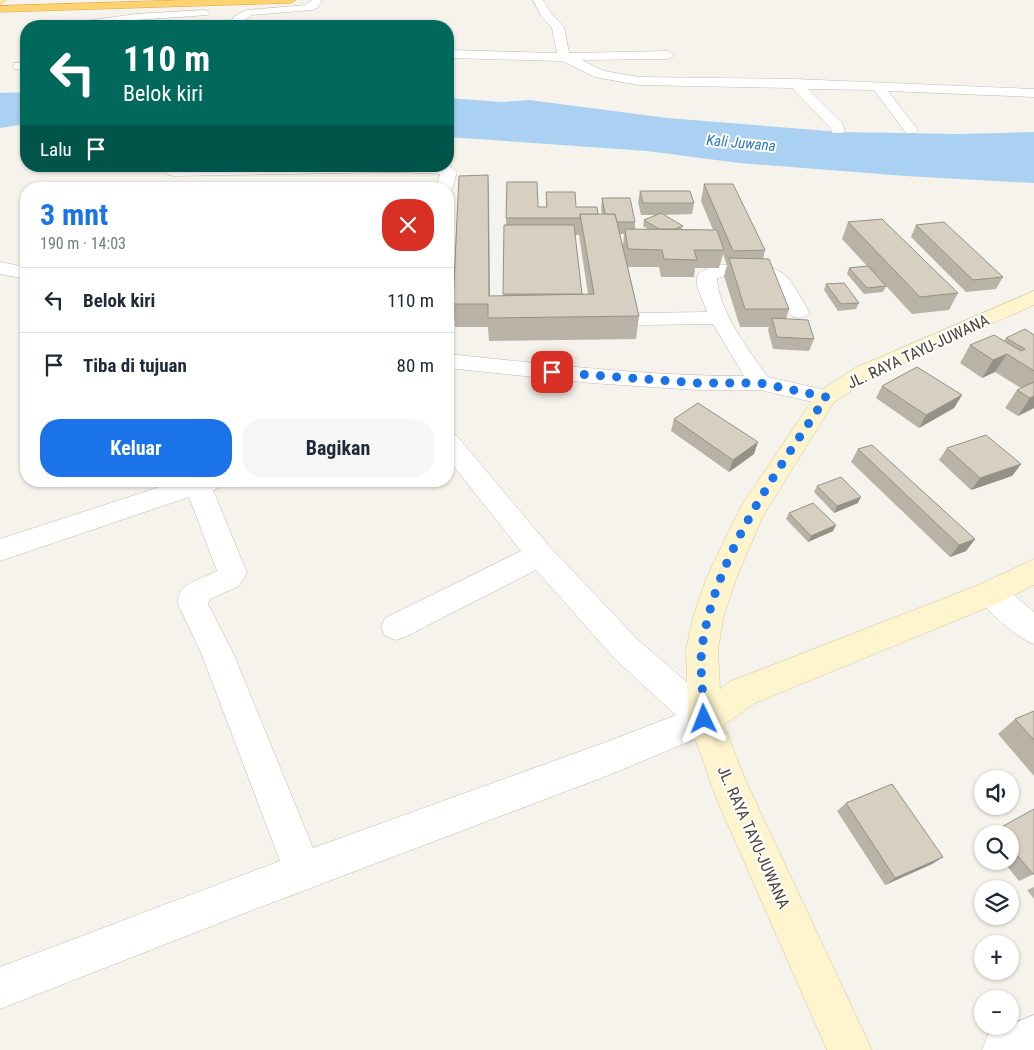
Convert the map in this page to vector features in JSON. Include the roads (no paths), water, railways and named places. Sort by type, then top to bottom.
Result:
[{"type":"highway","points":[[0,9],[291,0]]},
{"type":"main road","name":"JL. RAYA TAYU-JUWANA","points":[[842,1046],[730,787],[704,719],[702,649],[708,614],[722,577],[751,513],[826,397],[863,373],[1034,297]]},
{"type":"main road","points":[[704,719],[743,692],[991,594],[1034,571]]},
{"type":"street","points":[[237,20],[251,12],[308,8],[313,6],[317,0]]},
{"type":"street","points":[[538,0],[546,15],[558,27],[564,57]]},
{"type":"street","points":[[125,20],[127,6]]},
{"type":"street","points":[[143,20],[204,13]]},
{"type":"street","points":[[454,54],[564,57],[668,55]]},
{"type":"street","points":[[564,57],[600,74],[639,81],[794,83],[1034,93]]},
{"type":"street","points":[[794,83],[835,123],[838,130]]},
{"type":"street","points":[[878,86],[911,130]]},
{"type":"street","points":[[0,268],[20,273]]},
{"type":"street","points":[[760,383],[737,348],[721,318],[706,279],[711,272],[722,270],[763,271],[773,274],[780,279],[799,312]]},
{"type":"street","points":[[640,319],[721,318]]},
{"type":"street","points":[[454,362],[591,376],[697,383],[760,383],[826,397]]},
{"type":"street","points":[[0,988],[303,871],[609,758],[704,719],[627,650],[540,555],[454,449]]},
{"type":"street","points":[[0,550],[195,487]]},
{"type":"street","points":[[205,487],[232,573],[228,579],[198,593],[194,597],[192,605],[214,642],[303,871]]},
{"type":"street","points":[[396,627],[540,555]]},
{"type":"street","points":[[991,594],[1034,631]]},
{"type":"street","points":[[1004,1050],[1034,1036]]},
{"type":"water","points":[[20,92],[20,125],[0,128],[0,93]]},
{"type":"water","name":"Kali Juwana","points":[[454,98],[502,102],[529,100],[667,118],[840,132],[957,134],[1034,132],[1034,183],[906,176],[739,163],[647,151],[454,137]]}]
